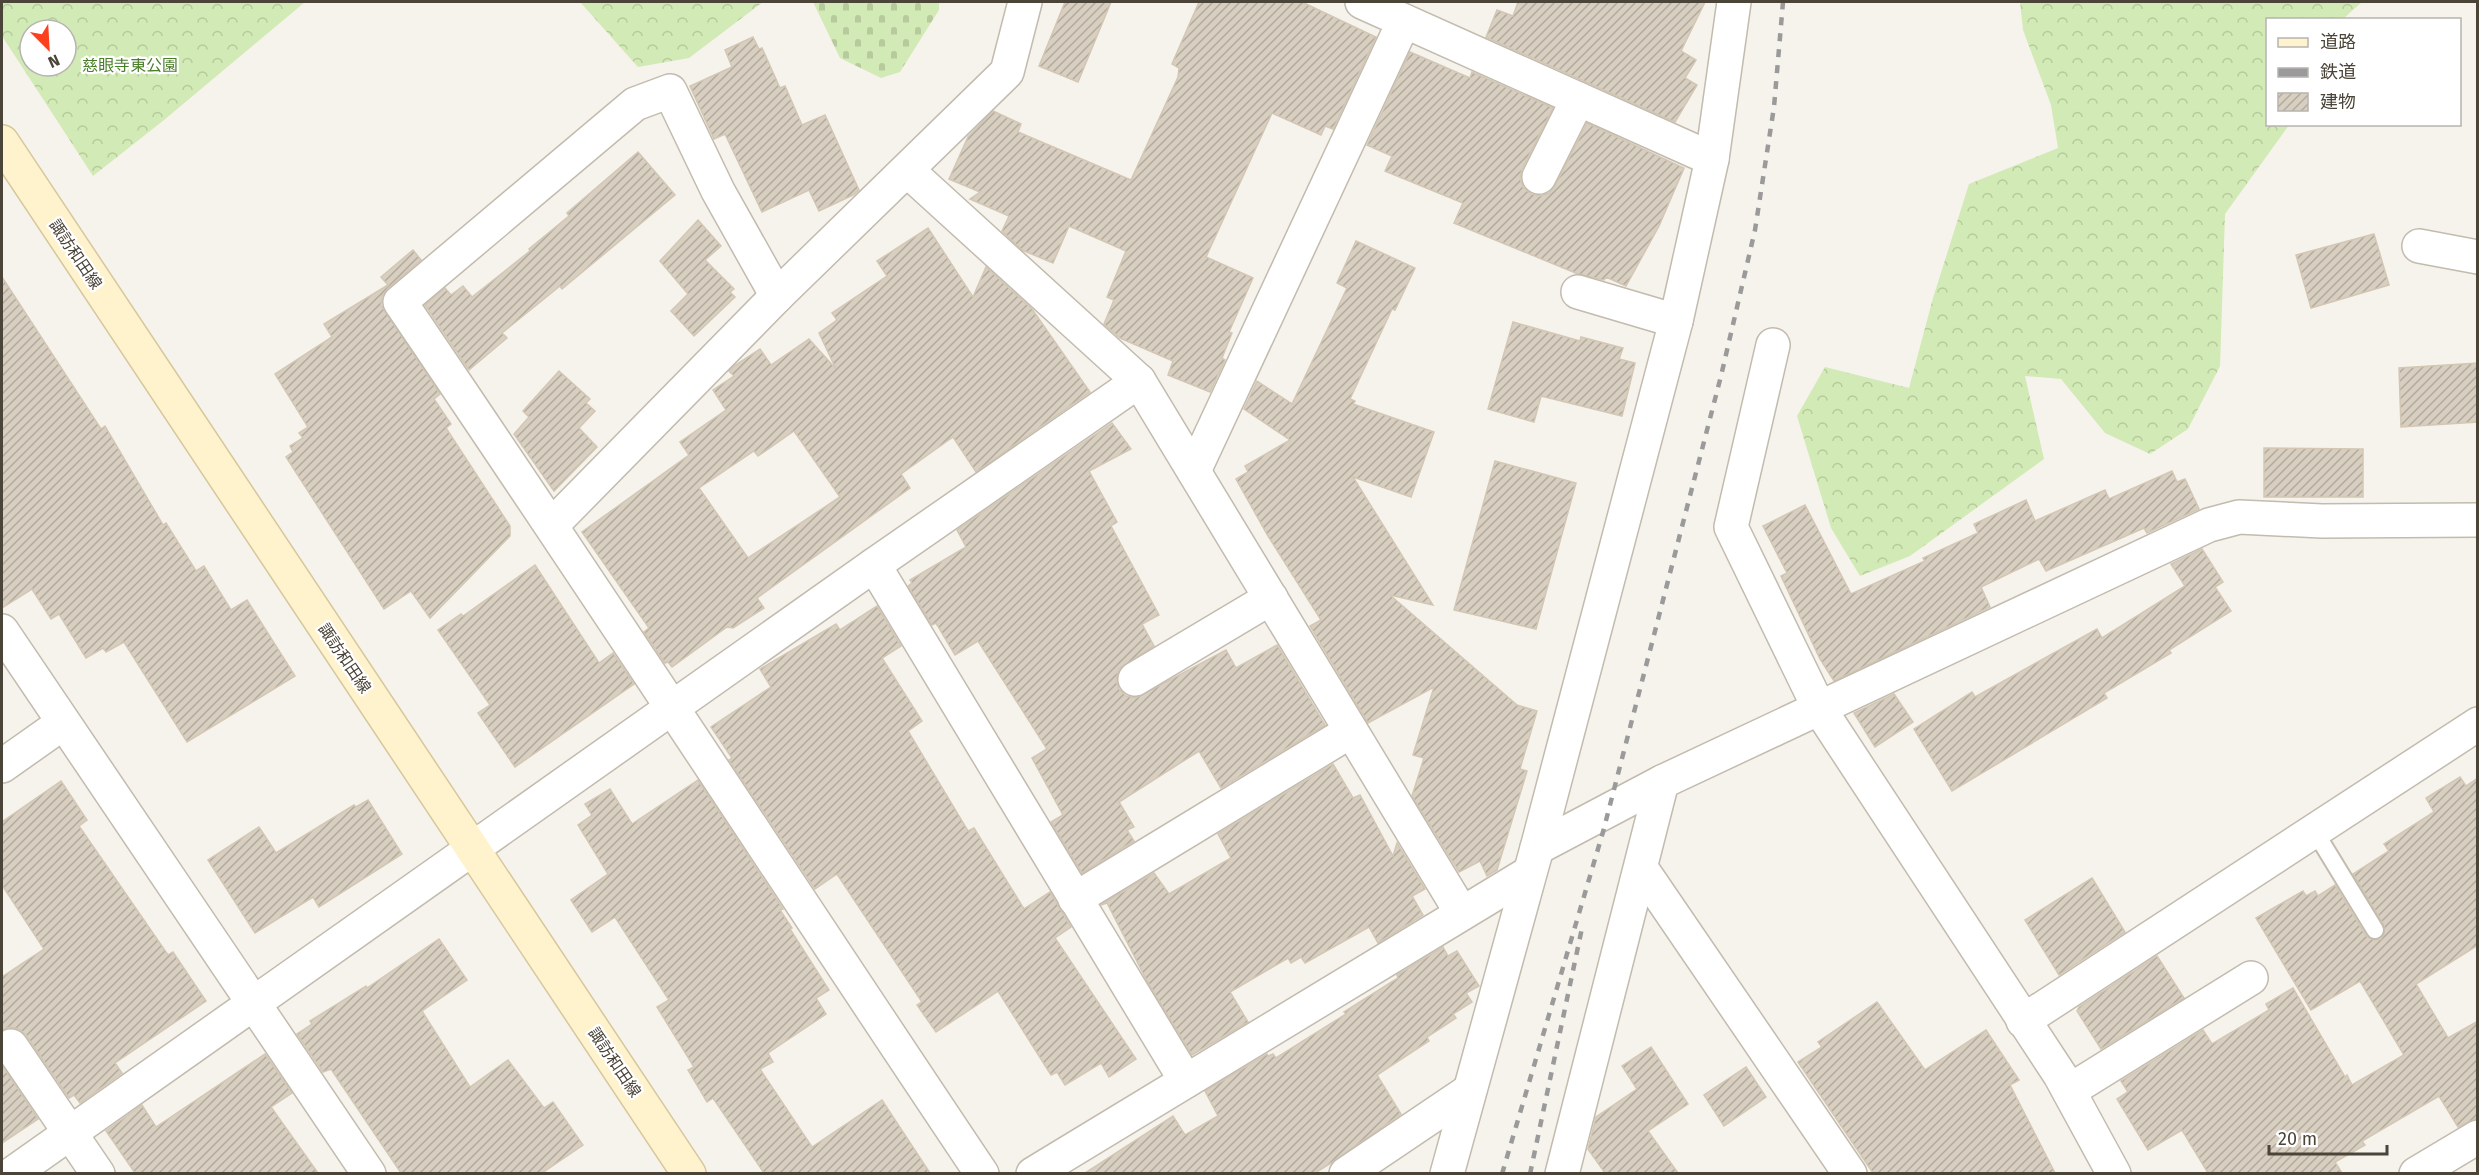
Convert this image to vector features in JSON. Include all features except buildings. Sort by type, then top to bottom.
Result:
[{"type":"street","points":[[552,525],[777,297],[1007,72],[1025,2]]},
{"type":"street","points":[[1362,2],[1712,159]]},
{"type":"street","points":[[1447,1173],[1533,861],[1676,321],[1712,159],[1734,2]]},
{"type":"street","points":[[1194,471],[1404,21]]},
{"type":"street","points":[[777,297],[718,191],[670,91],[635,104],[400,302],[552,525],[670,708],[982,1173]]},
{"type":"street","points":[[1539,177],[1578,99]]},
{"type":"street","name":"諏訪和田線","points":[[2,142],[689,1173]]},
{"type":"street","points":[[908,171],[1139,381],[1461,912]]},
{"type":"street","points":[[2419,246],[2478,257]]},
{"type":"street","points":[[1578,292],[1676,321]]},
{"type":"street","points":[[1773,345],[1731,527],[1819,708],[2069,1091],[2114,1173]]},
{"type":"street","points":[[12,1173],[474,849],[670,708],[1139,381]]},
{"type":"street","points":[[1034,1173],[1461,912],[1533,861],[1662,782],[2219,522],[2239,517],[2322,521],[2478,520]]},
{"type":"street","points":[[874,565],[1186,1081]]},
{"type":"street","points":[[1135,680],[1271,598]]},
{"type":"street","points":[[2,631],[252,1005],[369,1173]]},
{"type":"street","points":[[2,766],[63,723]]},
{"type":"street","points":[[2023,1021],[2478,724]]},
{"type":"street","points":[[1075,899],[1352,731]]},
{"type":"street","points":[[1565,1171],[1662,782]]},
{"type":"street","points":[[1641,868],[1850,1173]]},
{"type":"street","points":[[2069,1091],[2251,978]]},
{"type":"street","points":[[11,1046],[98,1173]]},
{"type":"street","points":[[1346,1173],[1469,1091]]},
{"type":"street","points":[[2416,1173],[2474,1148]]},
{"type":"lane","points":[[2314,830],[2375,930]]},
{"type":"green space","name":"慈眼寺東公園","points":[[2,2],[305,2],[93,176],[29,78],[78,78],[78,18],[18,18],[18,61],[2,36]]},
{"type":"green space","points":[[580,2],[763,2],[689,58],[638,67]]},
{"type":"green space","points":[[813,2],[939,2],[939,10],[900,72],[881,78],[840,58]]},
{"type":"green space","points":[[2020,2],[2362,2],[2344,18],[2266,18],[2266,126],[2288,126],[2225,214],[2220,366],[2188,429],[2150,454],[2105,433],[2061,379],[2025,376],[2044,459],[1910,556],[1860,576],[1831,528],[1797,416],[1825,367],[1909,388],[1933,298],[1969,184],[2058,148],[2051,105],[2023,30]]},
{"type":"railway","points":[[1502,1174],[1603,832],[1721,376],[1755,230],[1774,107],[1783,2]]},
{"type":"railway","points":[[1530,1174],[1582,928]]}]
